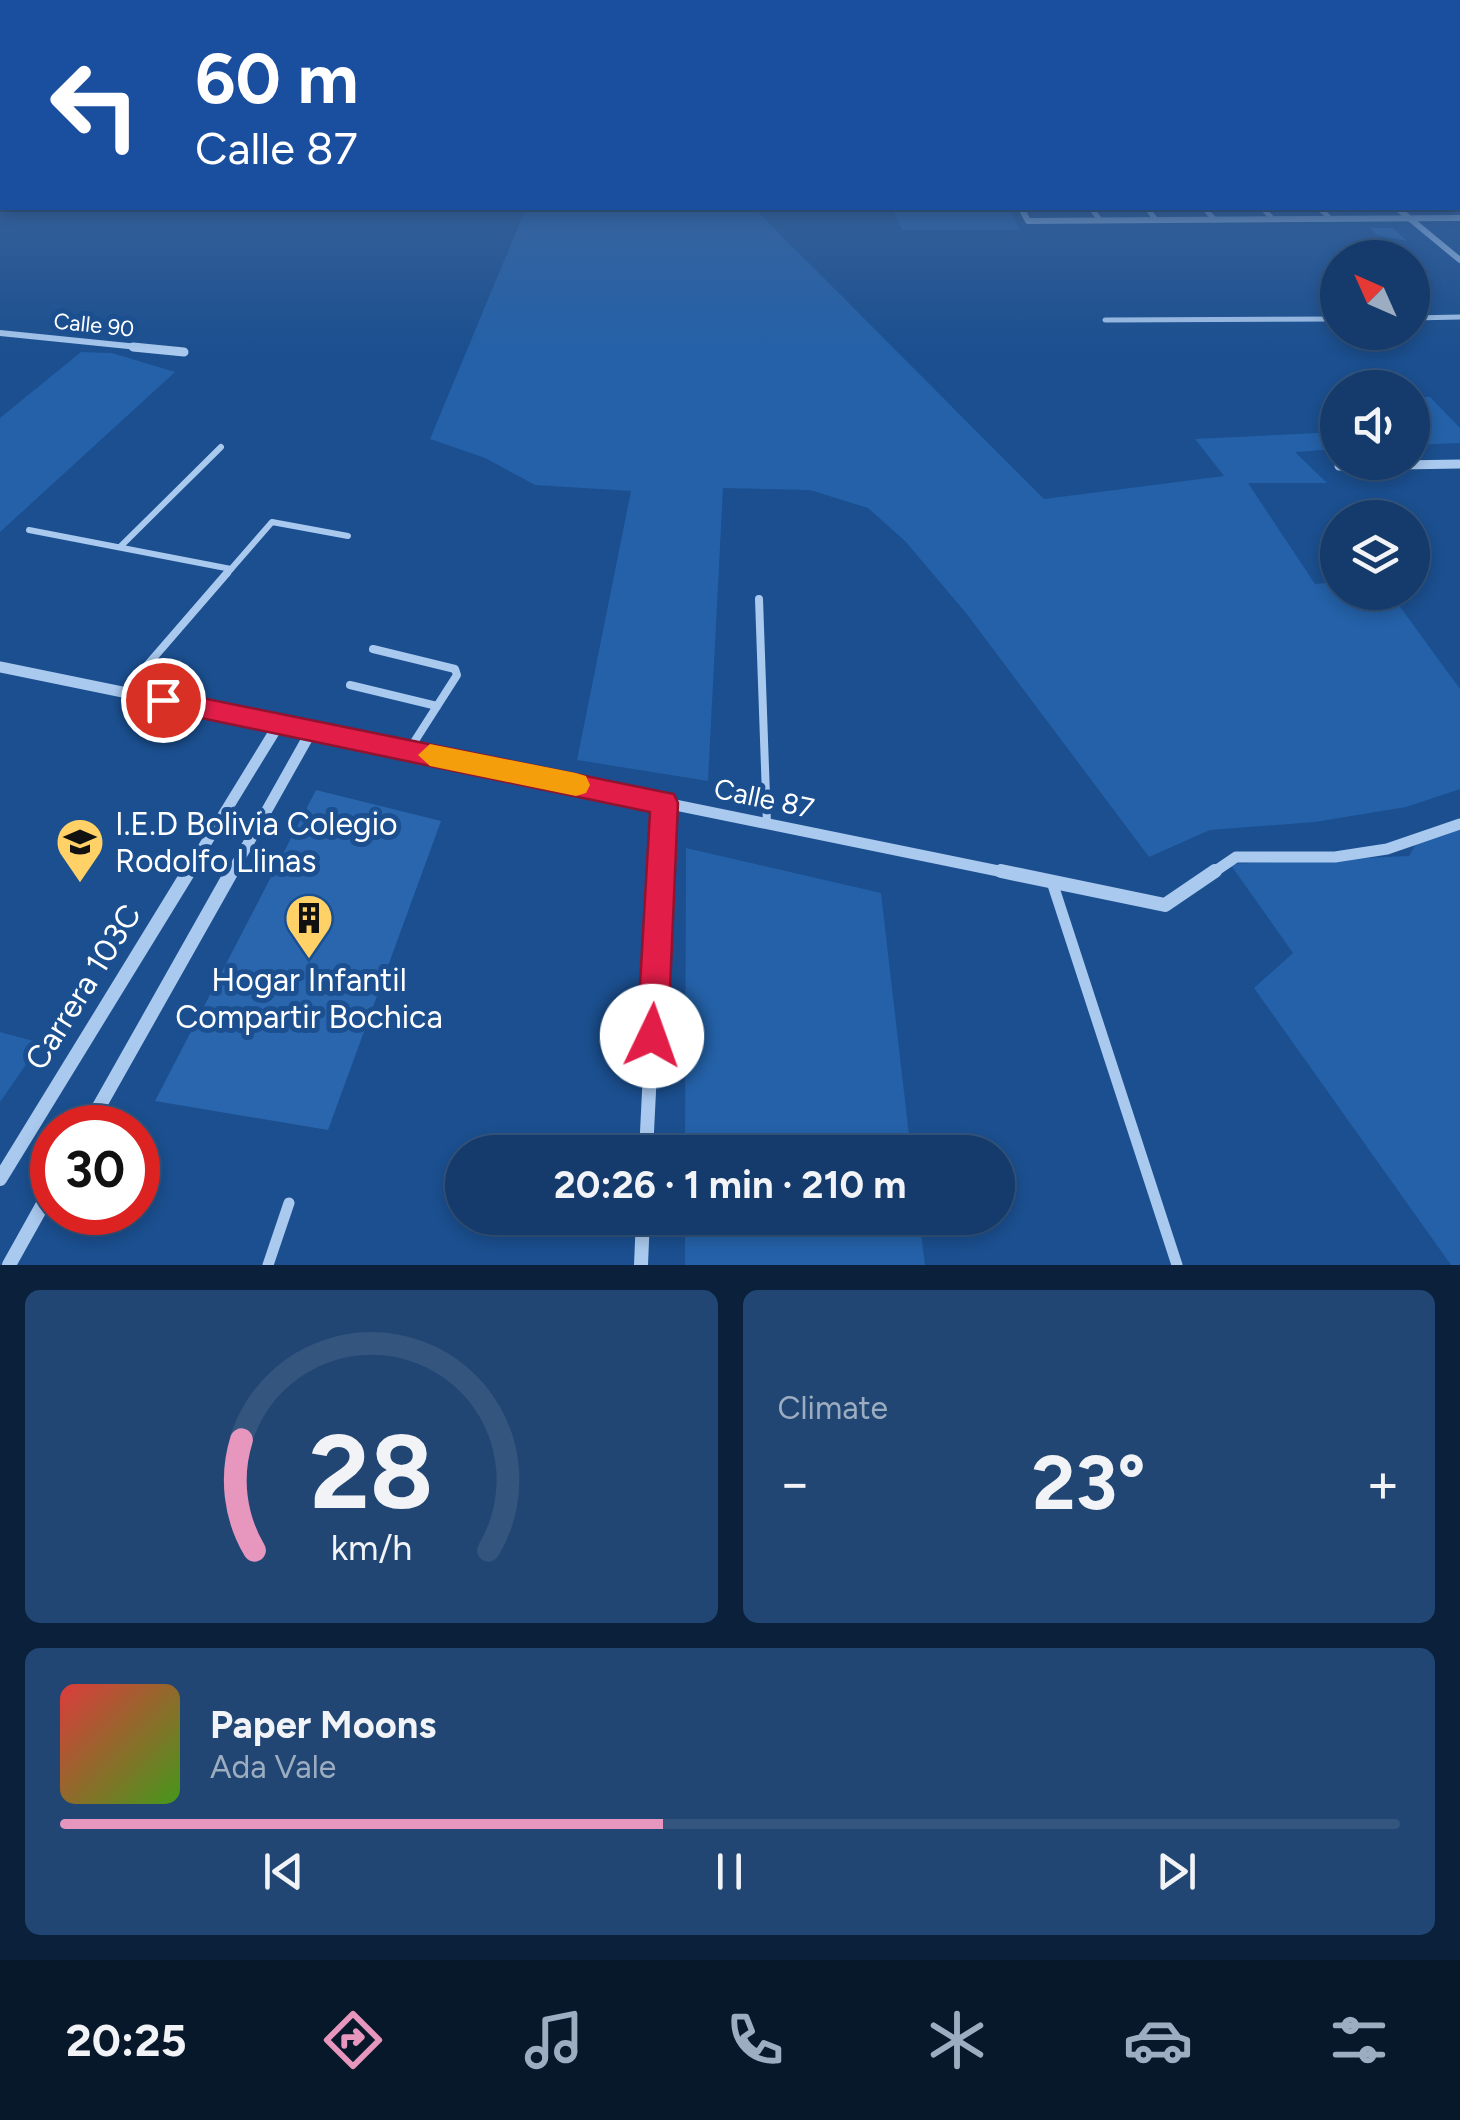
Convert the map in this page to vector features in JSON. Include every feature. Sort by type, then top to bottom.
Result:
[{"type":"street","points":[[1430,235],[1460,260]]},
{"type":"street","name":"Calle 90","points":[[0,333],[184,352]]},
{"type":"street","points":[[1430,464],[1460,464]]},
{"type":"street","name":"Calle 87","points":[[0,666],[1165,905],[1236,857],[1335,858],[1388,849],[1460,824]]},
{"type":"street","name":"Carrera 103C","points":[[0,1179],[280,724]]},
{"type":"street","points":[[100,1105],[312,730]]},
{"type":"street","points":[[647,1135],[664,803]]},
{"type":"street","points":[[9,1265],[30,1227]]},
{"type":"street","points":[[641,1265],[642,1235]]},
{"type":"lane","points":[[1430,318],[1460,318]]},
{"type":"lane","points":[[1105,320],[1320,319]]},
{"type":"lane","points":[[120,548],[221,448]]},
{"type":"lane","points":[[124,692],[272,522],[348,536]]},
{"type":"lane","points":[[29,530],[231,568]]},
{"type":"lane","points":[[759,599],[768,824]]},
{"type":"lane","points":[[374,649],[455,668],[457,675],[409,750]]},
{"type":"lane","points":[[350,685],[437,706]]},
{"type":"lane","points":[[1052,882],[1177,1265]]},
{"type":"lane","points":[[268,1265],[290,1204]]},
{"type":"shaded area","points":[[515,235],[781,235],[1044,499],[1224,476],[1195,439],[1320,433],[1320,450],[1295,452],[1327,483],[1248,483],[1315,584],[1320,584],[1320,610],[1402,610],[1460,689],[1460,789],[1406,807],[1315,822],[1210,830],[1149,857],[966,613],[905,541],[868,508],[810,490],[723,488],[708,781],[577,760],[631,491],[535,485],[485,458],[430,439]]},
{"type":"shaded area","points":[[81,352],[112,353],[175,372],[0,532],[0,418]]},
{"type":"shaded area","points":[[1430,397],[1460,428],[1460,443],[1430,444]]},
{"type":"shaded area","points":[[1460,829],[1460,1265],[1451,1265],[1254,988],[1293,953],[1230,864],[1409,856],[1418,841]]},
{"type":"shaded area","points":[[686,848],[881,893],[909,1135],[685,1135]]},
{"type":"shaded area","points":[[0,1032],[41,1043],[0,1102]]},
{"type":"shaded area","points":[[685,1235],[921,1235],[925,1265],[685,1265]]},
{"type":"building","points":[[1377,235],[1401,235],[1406,240]]},
{"type":"building","name":"Hogar Infantil Compartir Bochica","points":[[316,790],[441,821],[328,1130],[155,1101]]},
{"type":"slow traffic","points":[[430,755],[576,785]]},
{"type":"place","name":"I.E.D Bolivia Colegio Rodolfo Llinas","points":[[80,884]]},
{"type":"place","name":"Hogar Infantil Compartir Bochica","points":[[309,960]]},
{"type":"route","points":[[163,700],[664,803],[652,1036]]}]
